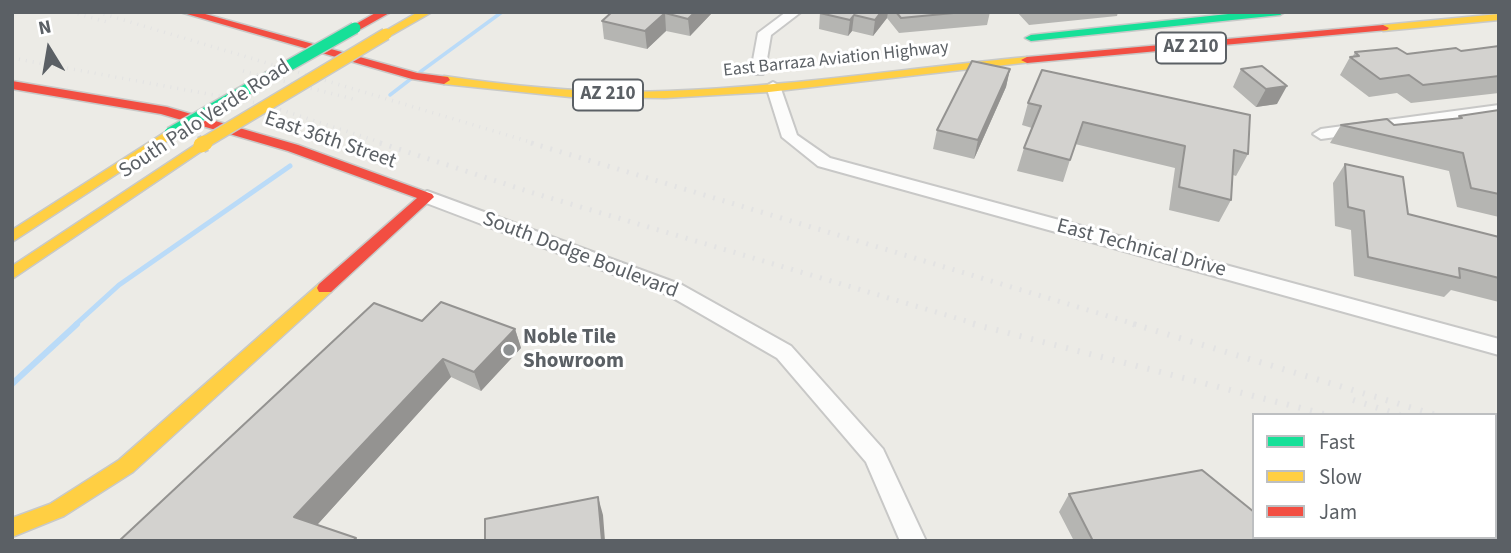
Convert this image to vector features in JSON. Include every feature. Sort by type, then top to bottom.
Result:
[{"type":"main road","name":"East Barraza Aviation Highway","points":[[184,12],[389,69],[444,81],[539,92],[615,95],[693,93],[773,86],[1495,17]]},
{"type":"main road","name":"South Palo Verde Road","points":[[12,236],[170,134],[386,12]]},
{"type":"main road","name":"South Palo Verde Road","points":[[12,274],[201,145],[387,42],[427,12]]},
{"type":"main road","points":[[1006,44],[1280,12]]},
{"type":"main road","name":"East Barraza Aviation Highway","points":[[971,49],[1006,44],[1182,37],[1434,12]]},
{"type":"main road","points":[[323,31],[387,42]]},
{"type":"main road","points":[[1472,36],[1499,33]]},
{"type":"main road","points":[[890,74],[1007,66],[1165,64]]},
{"type":"main road","points":[[474,85],[572,91],[647,91],[742,82],[752,79],[759,71]]},
{"type":"main road","name":"AZ 210","points":[[522,73],[607,78]]},
{"type":"main road","name":"East 36th Street","points":[[14,87],[163,110],[293,148],[427,197]]},
{"type":"main road","points":[[12,527],[28,524],[77,500],[126,466],[427,197]]},
{"type":"street","points":[[759,71],[765,33],[795,12]]},
{"type":"street","name":"East Technical Drive","points":[[773,86],[790,137],[824,162],[1499,347]]},
{"type":"street","points":[[1321,134],[1499,110]]},
{"type":"street","name":"South Dodge Boulevard","points":[[427,197],[675,290],[784,352],[875,456],[913,541]]},
{"type":"building","points":[[612,12],[695,12],[688,19],[665,13],[645,31],[602,21]]},
{"type":"building","points":[[820,12],[881,12],[875,20],[854,15],[850,20]]},
{"type":"building","points":[[896,12],[964,12],[901,18]]},
{"type":"building","points":[[1499,46],[1499,76],[1423,85],[1409,75],[1380,79],[1350,57],[1359,56],[1355,52],[1397,48],[1407,54]]},
{"type":"building","points":[[972,61],[1010,69],[978,140],[937,130]]},
{"type":"building","points":[[1262,66],[1287,86],[1266,89],[1241,69]]},
{"type":"building","points":[[1042,70],[1250,115],[1248,154],[1234,150],[1231,200],[1179,187],[1185,146],[1083,122],[1070,160],[1024,148],[1041,106],[1028,103]]},
{"type":"building","points":[[1499,110],[1499,194],[1471,188],[1463,153],[1341,125],[1387,119],[1394,125],[1462,118],[1459,116]]},
{"type":"building","points":[[1345,164],[1403,177],[1408,214],[1499,237],[1499,278],[1459,268],[1460,278],[1368,257],[1364,211],[1348,207]]},
{"type":"building","points":[[441,302],[515,329],[474,372],[443,359],[294,517],[356,538],[353,541],[119,541],[374,303],[422,321]]},
{"type":"building","points":[[1202,470],[1252,510],[1252,539],[1283,541],[1093,541],[1069,494]]},
{"type":"building","points":[[598,497],[602,541],[485,541],[485,519]]},
{"type":"building","points":[[1396,539],[1453,541],[1398,541]]},
{"type":"waterway","points":[[420,72],[502,12]]},
{"type":"waterway","points":[[390,95],[412,78]]},
{"type":"waterway","points":[[326,141],[335,134]]},
{"type":"waterway","points":[[75,325],[119,285],[290,166]]},
{"type":"waterway","points":[[12,384],[77,324]]},
{"type":"railway","points":[[71,12],[107,22]]},
{"type":"railway","points":[[97,12],[537,144]]},
{"type":"railway","points":[[12,58],[263,104],[386,144]]},
{"type":"railway","points":[[243,71],[353,99]]},
{"type":"railway","points":[[380,143],[530,192],[980,325]]},
{"type":"railway","points":[[531,143],[1138,325]]},
{"type":"railway","points":[[973,324],[1320,413]]},
{"type":"railway","points":[[1133,324],[1429,413]]},
{"type":"railway","points":[[1353,400],[1394,413]]},
{"type":"traffic: fast","points":[[1031,38],[1280,12]]},
{"type":"traffic: fast","points":[[170,133],[355,28]]},
{"type":"traffic: slow","points":[[386,34],[427,12]]},
{"type":"traffic: slow","points":[[1383,28],[1499,17]]},
{"type":"traffic: slow","points":[[201,145],[386,34]]},
{"type":"traffic: slow","points":[[444,80],[570,93],[665,95],[769,88],[1027,60]]},
{"type":"traffic: slow","points":[[12,237],[170,133]]},
{"type":"traffic: slow","points":[[12,274],[201,145]]},
{"type":"traffic: slow","points":[[12,528],[57,510],[126,466],[325,288]]},
{"type":"traffic: jam","points":[[185,12],[416,76],[444,80]]},
{"type":"traffic: jam","points":[[355,28],[386,12]]},
{"type":"traffic: jam","points":[[1027,60],[1383,28]]},
{"type":"traffic: jam","points":[[12,85],[163,110],[293,148],[427,197],[325,288]]},
{"type":"place","name":"Noble Tile Showroom","points":[[509,350]]}]
